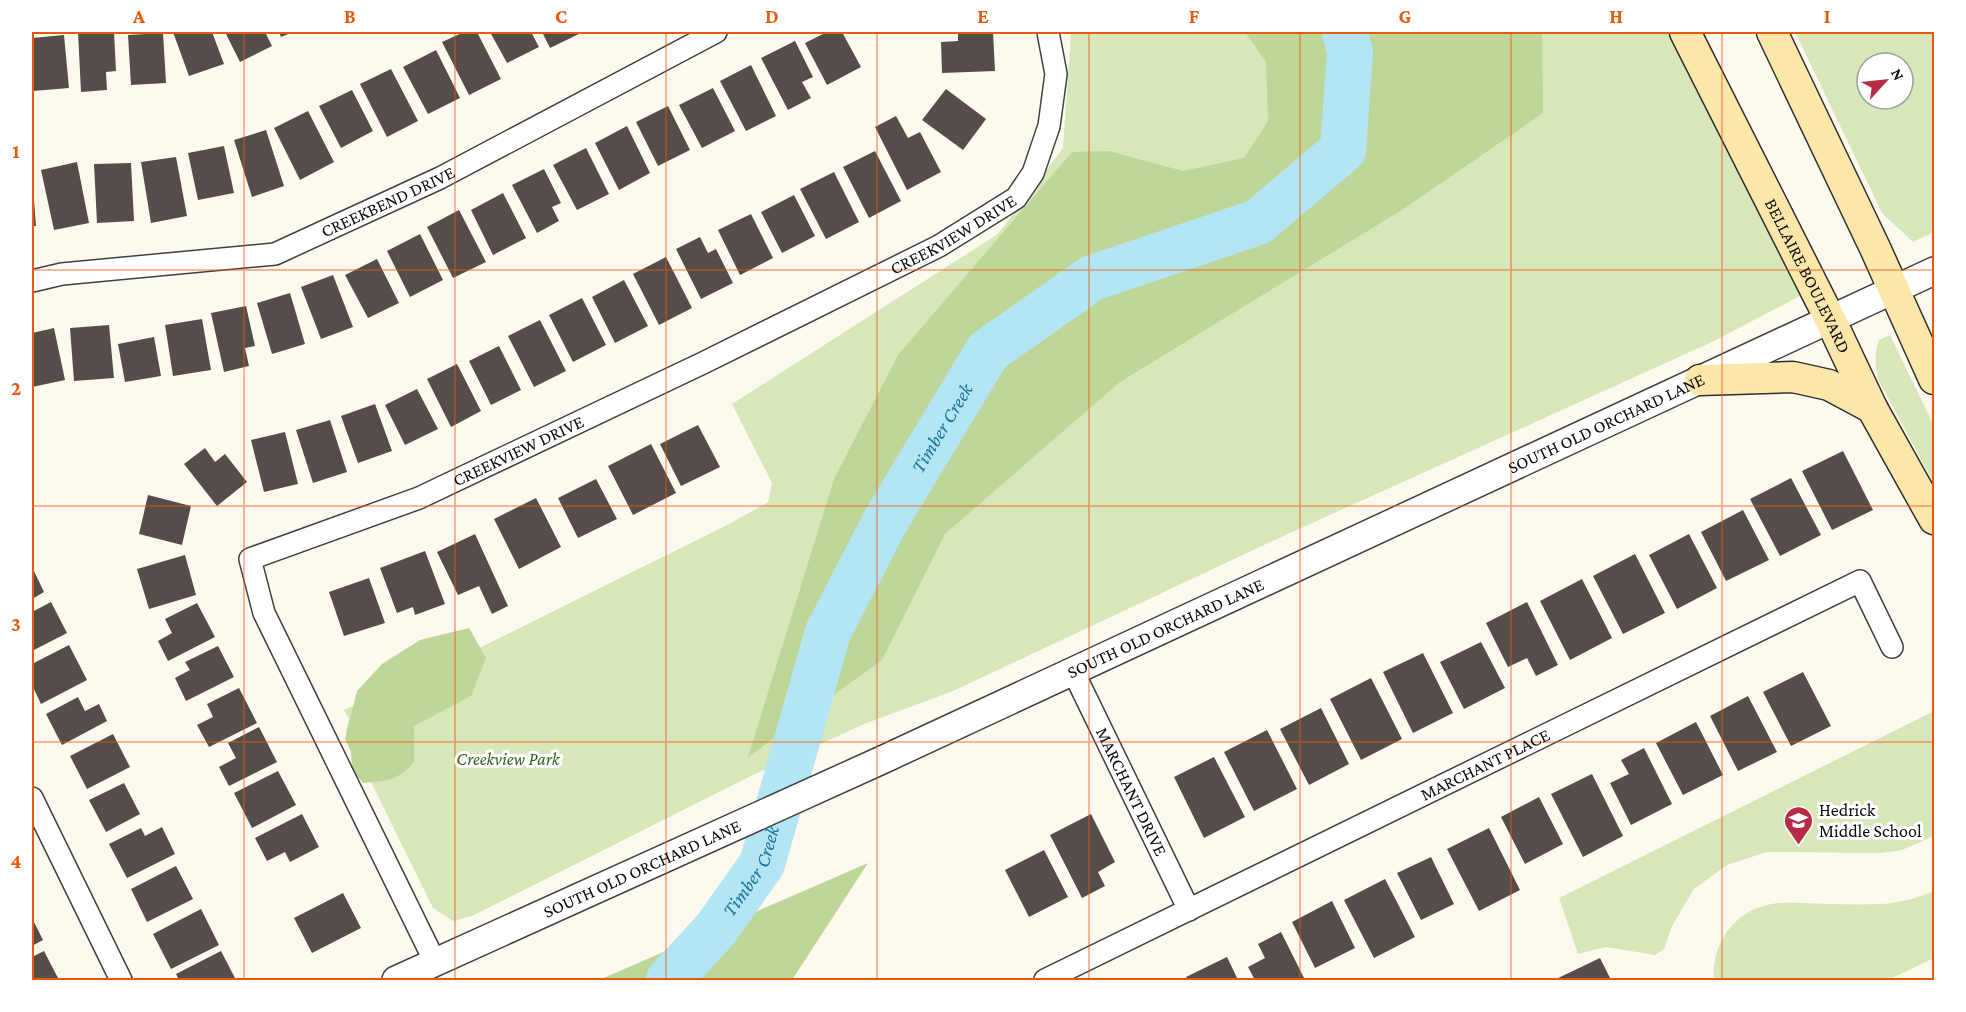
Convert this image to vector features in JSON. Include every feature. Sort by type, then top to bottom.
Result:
[{"type":"main road","name":"BELLAIRE BOULEVARD","points":[[1685,32],[1872,408],[1935,519]]},
{"type":"main road","points":[[1772,32],[1935,380]]},
{"type":"main road","points":[[1700,380],[1793,377],[1829,385],[1872,408]]},
{"type":"street","name":"CREEKBEND DRIVE","points":[[32,281],[62,274],[275,254],[440,178],[716,32]]},
{"type":"street","name":"CREEKVIEW DRIVE","points":[[435,962],[264,613],[250,559],[419,498],[693,368],[939,246],[1016,198],[1033,173],[1049,126],[1056,74],[1048,32]]},
{"type":"street","name":"SOUTH OLD ORCHARD LANE","points":[[396,981],[882,760],[1935,271]]},
{"type":"street","name":"MARCHANT PLACE","points":[[1046,981],[1860,581],[1892,647]]},
{"type":"street","name":"MARCHANT DRIVE","points":[[1073,671],[1189,910]]},
{"type":"street","points":[[32,798],[121,981]]},
{"type":"green space","name":"Creekview Park","points":[[1071,32],[1673,32],[1800,296],[1712,342],[1277,539],[953,691],[864,724],[749,777],[472,916],[453,921],[433,908],[346,731],[349,719],[344,710],[453,661],[729,524],[768,502],[772,483],[732,404],[998,234],[1063,148]]},
{"type":"green space","points":[[1245,32],[1542,32],[1543,113],[1402,210],[1120,382],[945,534],[882,660],[748,757],[834,479],[898,355],[1072,152],[1109,151],[1183,171],[1244,158],[1268,121],[1266,62]]},
{"type":"green space","points":[[1795,32],[1934,32],[1934,232],[1913,242],[1882,213]]},
{"type":"green space","points":[[1890,335],[1934,426],[1934,484],[1878,379],[1877,345],[1879,340]]},
{"type":"green space","points":[[469,628],[486,658],[471,696],[414,726],[414,762],[402,773],[397,777],[363,783],[352,770],[351,752],[345,739],[357,691],[382,664],[420,640]]},
{"type":"green space","points":[[1934,711],[1934,836],[1902,850],[1881,853],[1767,852],[1727,865],[1694,889],[1672,926],[1664,949],[1655,955],[1606,947],[1578,954],[1559,898]]},
{"type":"green space","points":[[868,863],[792,980],[599,980]]},
{"type":"green space","points":[[1934,891],[1934,958],[1888,980],[1714,980],[1714,967],[1720,943],[1734,923],[1755,909],[1780,903],[1888,903],[1908,900]]},
{"type":"building","points":[[78,32],[114,32],[116,71],[106,72],[107,90],[81,92]]},
{"type":"building","points":[[173,32],[212,32],[224,64],[189,76]]},
{"type":"building","points":[[225,32],[265,32],[272,46],[240,62]]},
{"type":"building","points":[[279,32],[293,32],[281,37]]},
{"type":"building","points":[[464,32],[477,32],[501,79],[469,95],[442,42]]},
{"type":"building","points":[[490,32],[531,32],[539,47],[507,63]]},
{"type":"building","points":[[542,32],[583,32],[550,48]]},
{"type":"building","points":[[827,32],[842,32],[861,67],[827,85],[805,43]]},
{"type":"building","points":[[993,32],[995,71],[942,73],[941,42],[958,41],[958,33]]},
{"type":"building","points":[[163,33],[166,83],[131,85],[128,35]]},
{"type":"building","points":[[64,35],[69,88],[33,91],[32,38]]},
{"type":"building","points":[[795,41],[813,77],[802,82],[811,98],[788,110],[761,58]]},
{"type":"building","points":[[436,50],[460,98],[428,114],[403,67]]},
{"type":"building","points":[[751,65],[776,116],[746,131],[720,81]]},
{"type":"building","points":[[391,69],[418,121],[387,137],[360,84]]},
{"type":"building","points":[[713,88],[735,131],[702,148],[679,105]]},
{"type":"building","points":[[946,89],[986,119],[963,150],[922,120]]},
{"type":"building","points":[[352,90],[373,131],[341,148],[319,106]]},
{"type":"building","points":[[668,106],[690,150],[658,166],[636,122]]},
{"type":"building","points":[[308,111],[334,162],[300,180],[274,128]]},
{"type":"building","points":[[896,116],[908,138],[920,132],[941,172],[907,190],[875,127]]},
{"type":"building","points":[[627,126],[650,173],[619,190],[595,143]]},
{"type":"building","points":[[266,130],[284,186],[252,197],[234,140]]},
{"type":"building","points":[[224,146],[234,193],[198,200],[188,153]]},
{"type":"building","points":[[586,148],[609,194],[577,210],[553,165]]},
{"type":"building","points":[[875,151],[901,201],[869,218],[843,167]]},
{"type":"building","points":[[176,157],[187,216],[151,223],[141,162]]},
{"type":"building","points":[[77,162],[89,223],[54,230],[41,170]]},
{"type":"building","points":[[131,163],[134,221],[97,223],[94,164]]},
{"type":"building","points":[[544,169],[561,203],[552,207],[559,221],[537,233],[512,185]]},
{"type":"building","points":[[834,172],[859,222],[826,239],[800,189]]},
{"type":"building","points":[[33,187],[36,226],[32,226]]},
{"type":"building","points":[[503,193],[526,238],[493,255],[471,210]]},
{"type":"building","points":[[794,195],[815,236],[782,253],[761,212]]},
{"type":"building","points":[[459,210],[486,262],[453,278],[427,227]]},
{"type":"building","points":[[751,214],[773,258],[740,275],[718,230]]},
{"type":"building","points":[[420,234],[443,280],[410,297],[387,251]]},
{"type":"building","points":[[700,237],[708,253],[716,249],[733,283],[701,299],[676,249]]},
{"type":"building","points":[[666,257],[692,308],[659,325],[633,274]]},
{"type":"building","points":[[377,259],[399,303],[368,318],[345,275]]},
{"type":"building","points":[[333,275],[353,327],[321,339],[301,287]]},
{"type":"building","points":[[624,280],[648,326],[615,343],[592,297]]},
{"type":"building","points":[[290,293],[305,344],[272,354],[257,303]]},
{"type":"building","points":[[582,298],[606,345],[573,362],[549,315]]},
{"type":"building","points":[[246,306],[255,346],[245,348],[249,366],[224,372],[211,313]]},
{"type":"building","points":[[202,319],[211,370],[173,376],[165,325]]},
{"type":"building","points":[[540,320],[566,371],[534,387],[508,336]]},
{"type":"building","points":[[109,325],[114,378],[74,381],[70,328]]},
{"type":"building","points":[[54,328],[65,380],[32,387],[32,333]]},
{"type":"building","points":[[154,337],[161,376],[125,382],[118,344]]},
{"type":"building","points":[[499,346],[521,390],[491,405],[469,361]]},
{"type":"building","points":[[457,364],[481,411],[451,427],[427,379]]},
{"type":"building","points":[[417,389],[438,429],[405,445],[385,405]]},
{"type":"building","points":[[375,404],[392,451],[358,463],[341,416]]},
{"type":"building","points":[[330,420],[347,472],[313,483],[296,430]]},
{"type":"building","points":[[698,425],[720,467],[681,486],[660,444]]},
{"type":"building","points":[[285,432],[298,484],[264,492],[251,440]]},
{"type":"building","points":[[651,444],[676,493],[633,515],[608,466]]},
{"type":"building","points":[[205,448],[215,462],[225,454],[247,482],[217,506],[184,464]]},
{"type":"building","points":[[1843,451],[1873,510],[1832,530],[1802,471]]},
{"type":"building","points":[[1791,478],[1821,535],[1780,556],[1750,499]]},
{"type":"building","points":[[596,479],[617,519],[578,538],[558,498]]},
{"type":"building","points":[[148,495],[191,506],[182,545],[139,534]]},
{"type":"building","points":[[536,498],[561,547],[519,569],[494,519]]},
{"type":"building","points":[[1743,510],[1769,560],[1726,581],[1701,532]]},
{"type":"building","points":[[475,534],[508,606],[492,614],[479,586],[458,595],[437,552]]},
{"type":"building","points":[[1689,534],[1717,588],[1677,609],[1649,555]]},
{"type":"building","points":[[425,551],[445,604],[415,615],[413,607],[397,613],[380,568]]},
{"type":"building","points":[[1635,554],[1665,613],[1623,634],[1593,576]]},
{"type":"building","points":[[185,555],[196,595],[149,609],[137,569]]},
{"type":"building","points":[[32,567],[44,592],[32,599]]},
{"type":"building","points":[[369,578],[385,623],[344,636],[329,592]]},
{"type":"building","points":[[1582,579],[1612,638],[1570,660],[1540,601]]},
{"type":"building","points":[[51,602],[67,633],[32,651],[32,612]]},
{"type":"building","points":[[1527,602],[1558,665],[1536,676],[1527,658],[1508,667],[1486,623]]},
{"type":"building","points":[[197,603],[215,637],[168,661],[158,641],[172,633],[165,619]]},
{"type":"building","points":[[1481,642],[1505,688],[1464,709],[1440,662]]},
{"type":"building","points":[[69,645],[87,680],[41,704],[32,685],[32,664]]},
{"type":"building","points":[[218,646],[234,677],[186,701],[175,678],[190,670],[185,662]]},
{"type":"building","points":[[1423,653],[1453,713],[1413,733],[1383,672]]},
{"type":"building","points":[[1803,672],[1831,726],[1791,746],[1763,692]]},
{"type":"building","points":[[1371,678],[1402,739],[1361,760],[1330,699]]},
{"type":"building","points":[[239,688],[257,723],[209,747],[197,725],[213,717],[207,704]]},
{"type":"building","points":[[1748,696],[1777,752],[1738,771],[1710,716]]},
{"type":"building","points":[[78,697],[85,711],[99,704],[107,721],[62,745],[46,714]]},
{"type":"building","points":[[1321,708],[1349,764],[1309,785],[1280,729]]},
{"type":"building","points":[[1696,722],[1723,775],[1683,795],[1656,743]]},
{"type":"building","points":[[259,727],[277,762],[229,786],[219,767],[236,758],[228,743]]},
{"type":"building","points":[[1267,730],[1297,789],[1254,811],[1224,752]]},
{"type":"building","points":[[113,734],[130,767],[87,789],[70,756]]},
{"type":"building","points":[[1644,748],[1672,804],[1631,825],[1610,783],[1629,774],[1621,760]]},
{"type":"building","points":[[1214,757],[1245,817],[1204,838],[1174,777]]},
{"type":"building","points":[[278,771],[296,805],[252,828],[234,793]]},
{"type":"building","points":[[1592,774],[1623,836],[1583,857],[1551,794]]},
{"type":"building","points":[[124,783],[140,814],[106,832],[89,800]]},
{"type":"building","points":[[1539,797],[1563,844],[1525,864],[1501,817]]},
{"type":"building","points":[[302,814],[319,847],[290,862],[285,852],[267,861],[255,838]]},
{"type":"building","points":[[1091,814],[1115,862],[1098,872],[1105,886],[1082,898],[1050,835]]},
{"type":"building","points":[[162,827],[175,854],[127,878],[109,844],[141,828],[145,836]]},
{"type":"building","points":[[1489,828],[1520,890],[1479,911],[1447,849]]},
{"type":"building","points":[[1044,850],[1068,897],[1029,917],[1005,870]]},
{"type":"building","points":[[1431,857],[1454,904],[1421,920],[1397,873]]},
{"type":"building","points":[[176,866],[193,899],[147,922],[131,889]]},
{"type":"building","points":[[1385,879],[1415,937],[1374,958],[1344,900]]},
{"type":"building","points":[[343,893],[361,928],[312,953],[294,918]]},
{"type":"building","points":[[1332,901],[1355,948],[1315,968],[1292,922]]},
{"type":"building","points":[[201,909],[219,945],[171,969],[153,934]]},
{"type":"building","points":[[32,918],[43,940],[32,946]]},
{"type":"building","points":[[1281,932],[1305,980],[1255,980],[1248,967],[1265,958],[1258,944]]},
{"type":"building","points":[[44,951],[59,980],[32,980],[32,957]]},
{"type":"building","points":[[221,951],[236,980],[179,980],[176,974]]},
{"type":"building","points":[[1227,957],[1238,980],[1187,980],[1186,977]]},
{"type":"building","points":[[1600,958],[1611,980],[1554,980]]},
{"type":"waterway","name":"Timber Creek","points":[[669,980],[716,929],[762,864],[828,632],[886,520],[988,351],[1092,278],[1258,222],[1343,150],[1350,52],[1345,32]]},
{"type":"place","name":"Hedrick Middle School","points":[[1798,846]]}]
